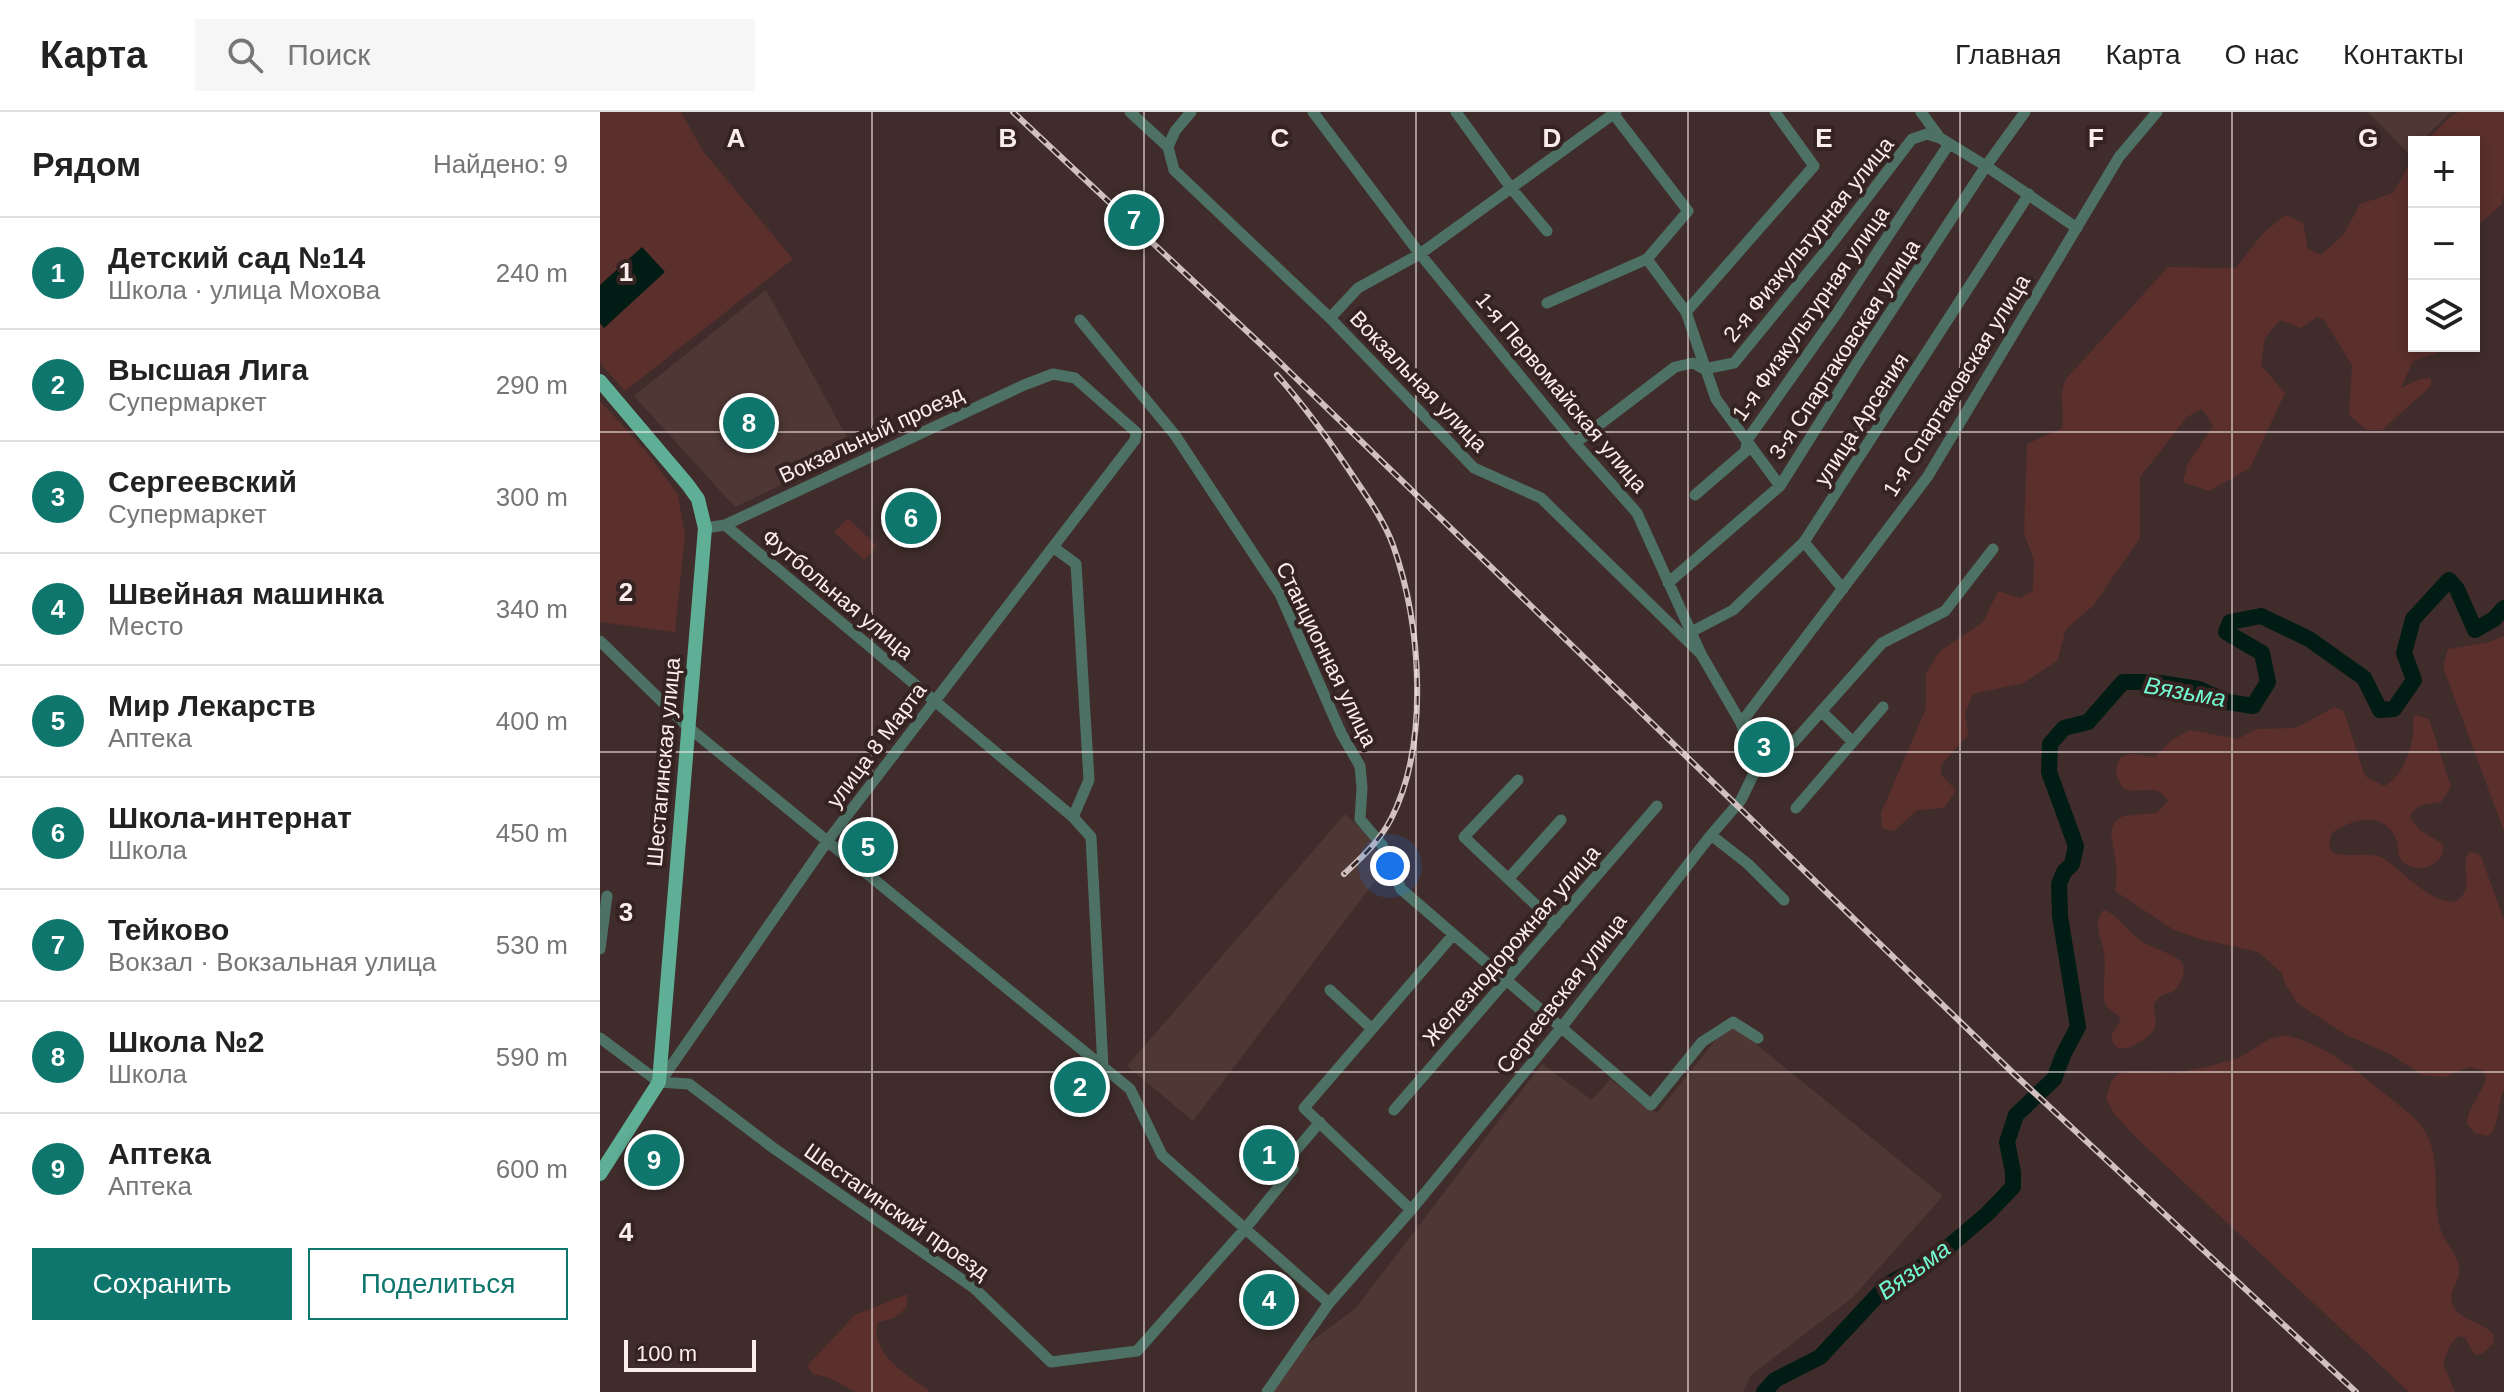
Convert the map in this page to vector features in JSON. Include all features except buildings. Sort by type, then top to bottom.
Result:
[{"type":"main road","points":[[600,381],[688,485],[698,499],[705,528]]},
{"type":"main road","name":"Шестагинская улица","points":[[600,1174],[659,1082],[705,528]]},
{"type":"street","name":"Вокзальная улица","points":[[1130,112],[1168,147],[1174,170],[1330,318],[1474,468],[1541,498],[1701,654]]},
{"type":"street","points":[[1168,147],[1175,131],[1191,112]]},
{"type":"street","name":"1-я Первомайская улица","points":[[1313,112],[1420,254],[1575,443],[1637,513],[1701,654],[1741,723]]},
{"type":"street","points":[[1456,112],[1511,188],[1547,231]]},
{"type":"street","points":[[1686,312],[1814,166],[1775,112]]},
{"type":"street","points":[[1921,112],[1945,141],[2077,228]]},
{"type":"street","name":"3-я Спартаковская улица","points":[[1668,583],[1780,486],[1986,166],[2025,112]]},
{"type":"street","name":"1-я Спартаковская улица","points":[[1741,723],[1928,476],[2119,157],[2157,112]]},
{"type":"street","points":[[1330,318],[1358,288],[1420,254],[1614,113],[1688,211],[1647,259],[1547,303]]},
{"type":"street","name":"2-я Физкультурная улица","points":[[1575,443],[1675,367],[1693,363],[1704,369],[1734,363],[1896,163],[1912,139],[1927,134],[1945,141]]},
{"type":"street","name":"1-я Физкультурная улица","points":[[1695,495],[1746,451],[1747,440],[1837,313],[1945,141]]},
{"type":"street","name":"улица Арсения","points":[[1691,632],[1733,610],[1804,542],[2029,194]]},
{"type":"street","points":[[1647,259],[1686,312],[1716,399],[1780,486]]},
{"type":"street","name":"Станционная улица","points":[[1080,320],[1175,435],[1280,594],[1341,733],[1360,766],[1360,819],[1382,845],[1401,889],[1651,1105],[1702,1042],[1733,1022],[1758,1038]]},
{"type":"street","name":"улица 8 Марта","points":[[659,1082],[826,843],[1135,440],[1133,428],[1075,378],[1053,374]]},
{"type":"street","name":"Вокзальный проезд","points":[[705,528],[725,525],[1053,374]]},
{"type":"street","name":"Футбольная улица","points":[[725,525],[1073,817]]},
{"type":"street","points":[[1804,542],[1843,589]]},
{"type":"street","points":[[1053,547],[1076,564],[1089,780],[1073,817],[1091,837],[1103,1067]]},
{"type":"street","points":[[1741,723],[1755,771],[1767,766],[1793,743],[1882,643],[1945,611],[1993,549]]},
{"type":"street","points":[[600,641],[688,727],[1130,1089],[1162,1155],[1329,1303]]},
{"type":"street","points":[[1796,808],[1883,707]]},
{"type":"street","points":[[1821,711],[1853,742]]},
{"type":"street","name":"Сергеевская улица","points":[[1267,1392],[1329,1303],[1411,1210],[1561,1028],[1741,800],[1755,771]]},
{"type":"street","points":[[1518,780],[1464,837],[1556,924]]},
{"type":"street","name":"Железнодорожная улица","points":[[1394,1110],[1657,806]]},
{"type":"street","points":[[1509,878],[1561,820]]},
{"type":"street","points":[[1711,835],[1748,864],[1784,900]]},
{"type":"street","points":[[600,949],[607,896]]},
{"type":"street","points":[[1411,1210],[1304,1108],[1453,935]]},
{"type":"street","points":[[1330,990],[1372,1029]]},
{"type":"street","points":[[600,1038],[659,1082]]},
{"type":"street","name":"Шестагинский проезд","points":[[659,1082],[689,1084],[784,1156],[974,1288],[1051,1362],[1137,1351],[1245,1229]]},
{"type":"street","points":[[1245,1229],[1293,1169],[1286,1162],[1320,1122]]},
{"type":"shaded area","points":[[600,112],[681,112],[703,151],[793,259],[625,391],[600,363]]},
{"type":"shaded area","points":[[2368,112],[2451,112],[2426,136],[2408,136],[2408,153]]},
{"type":"shaded area","points":[[2459,112],[2504,112],[2504,195],[2502,204],[2480,223],[2480,136],[2431,136]]},
{"type":"shaded area","points":[[2408,167],[2408,352],[2441,352],[2413,361],[2401,388],[2420,379],[2431,378],[2431,386],[2382,430],[2367,430],[2349,415],[2352,365],[2324,320],[2317,317],[2301,328],[2280,320],[2265,338],[2261,365],[2285,393],[2250,468],[2209,491],[2183,482],[2188,463],[2213,426],[2202,409],[2187,417],[2140,477],[2140,538],[2093,606],[2066,629],[2057,661],[2023,683],[1973,694],[1965,712],[1968,735],[1941,765],[1941,774],[1956,791],[1944,808],[1917,810],[1894,831],[1882,828],[1881,813],[1926,708],[1926,673],[1940,651],[1983,622],[1998,591],[2020,598],[2033,590],[2034,561],[2024,533],[2027,444],[2062,428],[2062,392],[2066,379],[2168,267],[2236,268],[2264,232],[2286,215],[2303,223],[2308,249],[2321,255],[2344,234],[2360,204],[2393,193]]},
{"type":"shaded area","points":[[642,247],[665,272],[604,328],[600,323],[600,285]]},
{"type":"shaded area","points":[[766,290],[854,450],[735,507],[634,396]]},
{"type":"shaded area","points":[[600,401],[646,451],[678,495],[685,535],[675,632],[600,622]]},
{"type":"shaded area","points":[[848,518],[877,546],[864,560],[834,532]]},
{"type":"shaded area","points":[[2504,636],[2504,831],[2443,667],[2448,649],[2486,643]]},
{"type":"shaded area","points":[[2335,707],[2345,715],[2365,776],[2384,786],[2399,773],[2406,760],[2413,738],[2415,715],[2429,719],[2451,787],[2441,802],[2419,806],[2411,813],[2411,819],[2421,831],[2443,844],[2441,857],[2430,866],[2416,868],[2403,862],[2391,830],[2376,821],[2358,821],[2332,833],[2329,843],[2332,852],[2380,857],[2433,896],[2453,902],[2460,898],[2466,887],[2467,857],[2470,852],[2479,854],[2504,920],[2504,1089],[2497,1121],[2488,1136],[2475,1133],[2467,1124],[2486,1077],[2482,1070],[2469,1067],[2445,1077],[2422,1075],[2390,1054],[2346,1035],[2297,1003],[2282,973],[2258,952],[2174,930],[2115,891],[2117,871],[2111,833],[2114,822],[2123,816],[2157,813],[2168,801],[2154,790],[2124,789],[2117,772],[2118,762],[2122,758],[2134,754],[2155,757],[2172,740],[2190,730],[2238,739],[2256,729],[2295,728]]},
{"type":"shaded area","points":[[1345,814],[1370,837],[1384,869],[1193,1121],[1127,1066]]},
{"type":"shaded area","points":[[2103,910],[2117,918],[2141,941],[2181,961],[2184,968],[2177,987],[2156,1001],[2153,1031],[2139,1043],[2126,1048],[2115,1046],[2112,1040],[2121,1018],[2106,1006],[2104,999],[2105,959],[2098,926]]},
{"type":"shaded area","points":[[1735,1027],[1943,1196],[1852,1298],[1751,1375],[1743,1392],[1273,1392],[1305,1346],[1356,1308],[1542,1064],[1592,1100],[1610,1079],[1657,1113],[1723,1031]]},
{"type":"shaded area","points":[[2285,1035],[2328,1052],[2353,1069],[2408,1113],[2427,1135],[2435,1163],[2440,1228],[2459,1266],[2452,1302],[2458,1312],[2494,1335],[2493,1344],[2483,1353],[2475,1355],[2465,1338],[2458,1336],[2450,1345],[2443,1363],[2455,1392],[2409,1392],[2132,1134],[2106,1099],[2111,1082],[2118,1074],[2135,1071],[2176,1073],[2210,1066],[2239,1058],[2269,1039]]},
{"type":"shaded area","points":[[908,1294],[906,1308],[894,1318],[878,1322],[876,1333],[884,1353],[928,1392],[855,1392],[830,1378],[813,1374],[807,1366],[855,1315]]},
{"type":"waterway","name":"Вязьма","points":[[1764,1392],[1775,1380],[1820,1357],[1888,1284],[1933,1260],[1987,1214],[2013,1187],[2007,1142],[2016,1115],[2054,1079],[2078,1027],[2060,916],[2059,884],[2072,864],[2076,846],[2049,772],[2050,744],[2064,728],[2088,722],[2123,682],[2154,682],[2199,689],[2228,702],[2253,706],[2268,682],[2262,653],[2226,632],[2230,622],[2261,616],[2309,639],[2364,678],[2380,710],[2394,709],[2414,680],[2404,653],[2413,619],[2449,580],[2457,589],[2475,630],[2494,619],[2504,608]]},
{"type":"railway","points":[[1013,112],[1268,351],[2013,1073],[2356,1392]]},
{"type":"railway","points":[[1277,375],[1329,440],[1386,529],[1403,576],[1415,646],[1416,720],[1412,755],[1403,789],[1381,835],[1344,874]]},
{"type":"place","name":"Тейково","points":[[1134,220]]},
{"type":"place","name":"Школа №2","points":[[749,423]]},
{"type":"place","name":"Школа-интернат","points":[[911,518]]},
{"type":"place","name":"Сергеевский","points":[[1764,747]]},
{"type":"place","name":"Мир Лекарств","points":[[868,847]]},
{"type":"place","name":"Высшая Лига","points":[[1080,1087]]},
{"type":"place","name":"Детский сад №14","points":[[1269,1155]]},
{"type":"place","name":"Аптека","points":[[654,1160]]},
{"type":"place","name":"Швейная машинка","points":[[1269,1300]]}]
